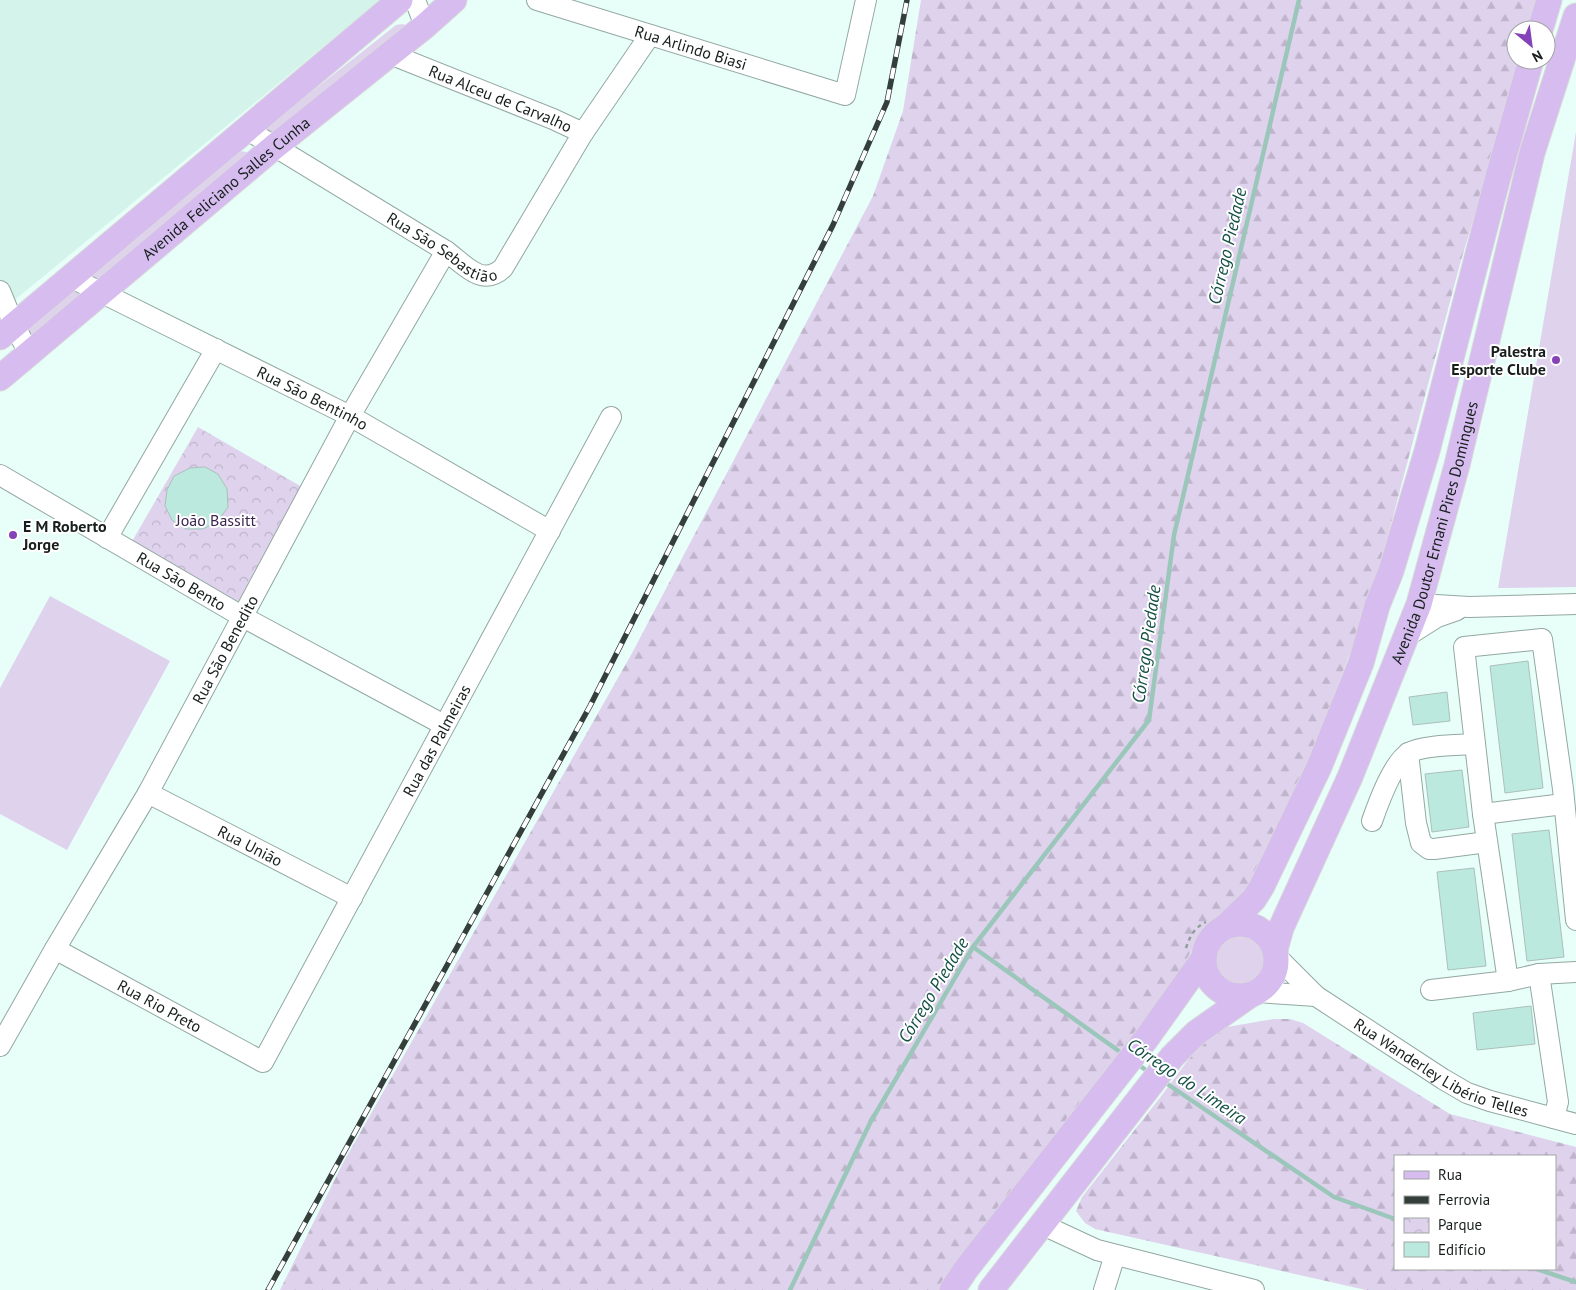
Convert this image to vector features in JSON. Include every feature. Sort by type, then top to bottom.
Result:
[{"type":"main road","name":"Avenida Feliciano Salles Cunha","points":[[7,331],[400,0]]},
{"type":"main road","name":"Avenida Feliciano Salles Cunha","points":[[0,378],[274,147],[425,26],[454,0]]},
{"type":"main road","points":[[1543,20],[1549,0]]},
{"type":"main road","name":"Avenida Doutor Ernani Pires Domingues","points":[[1276,953],[1281,928],[1350,776],[1419,604],[1457,465],[1532,153],[1576,16]]},
{"type":"main road","name":"Avenida Doutor Ernani Pires Domingues","points":[[1225,927],[1254,899],[1262,886],[1319,767],[1361,663],[1377,606],[1391,572],[1427,451],[1495,186],[1528,70]]},
{"type":"main road","points":[[991,1290],[1172,1057],[1196,1033],[1266,986],[1272,977],[1276,967],[1276,953],[1270,939],[1261,930],[1250,925],[1237,924],[1225,927],[1214,934],[1206,946],[1203,959],[1205,972],[1212,984],[1223,993],[1236,997],[1254,994]]},
{"type":"main road","points":[[952,1290],[1146,1039],[1203,959]]},
{"type":"street","points":[[415,0],[425,26]]},
{"type":"street","name":"Rua Arlindo Biasi","points":[[537,0],[845,95],[866,0]]},
{"type":"street","name":"Rua Alceu de Carvalho","points":[[390,54],[584,133],[650,35]]},
{"type":"street","name":"Rua São Sebastião","points":[[246,130],[446,250],[477,274],[487,277],[496,275],[508,262],[584,133]]},
{"type":"street","name":"Rua São Benedito","points":[[0,1046],[55,949],[148,793],[350,416],[446,250]]},
{"type":"street","name":"Rua São Bentinho","points":[[70,277],[350,416],[550,531]]},
{"type":"street","points":[[0,291],[7,331],[29,353]]},
{"type":"street","points":[[107,538],[216,349]]},
{"type":"street","name":"Rua das Palmeiras","points":[[263,1062],[611,418]]},
{"type":"street","name":"Rua São Bento","points":[[0,475],[243,617],[444,726]]},
{"type":"street","points":[[1419,604],[1469,607],[1576,604]]},
{"type":"street","points":[[1407,636],[1437,617],[1469,607]]},
{"type":"street","points":[[1508,981],[1483,814],[1464,647],[1542,639],[1568,793],[1576,920]]},
{"type":"street","points":[[1372,821],[1381,796],[1393,772],[1408,753],[1425,748],[1475,744]]},
{"type":"street","points":[[1408,753],[1416,823],[1421,843],[1429,849],[1434,849],[1487,842]]},
{"type":"street","name":"Rua União","points":[[148,793],[352,898]]},
{"type":"street","points":[[1483,814],[1568,793]]},
{"type":"street","name":"Rua Rio Preto","points":[[55,949],[263,1062]]},
{"type":"street","name":"Rua Wanderley Libério Telles","points":[[1276,953],[1316,996],[1367,1028],[1418,1064],[1467,1093],[1576,1124]]},
{"type":"street","points":[[1431,990],[1508,981],[1540,974],[1576,972]]},
{"type":"street","points":[[1540,974],[1558,1102],[1554,1118]]},
{"type":"street","name":"Rua Wanderley Libério Telles","points":[[1254,994],[1316,996]]},
{"type":"street","points":[[1043,1225],[1097,1250],[1218,1286],[1254,1290]]},
{"type":"street","points":[[1104,1290],[1115,1254]]},
{"type":"shaded area","points":[[0,0],[380,0],[0,312]]},
{"type":"green space","points":[[921,0],[1539,0],[1533,20],[1506,20],[1506,70],[1518,70],[1460,264],[1374,588],[1312,756],[1246,890],[1196,943],[1154,1016],[940,1290],[280,1290],[343,1163],[631,655],[873,196],[903,111]]},
{"type":"green space","points":[[403,24],[407,27],[268,136],[267,127],[396,25]]},
{"type":"green space","name":"Palestra Esporte Clube","points":[[1576,132],[1576,587],[1498,588]]},
{"type":"green space","points":[[240,151],[246,152],[250,156],[116,276],[94,281],[93,274]]},
{"type":"green space","points":[[76,290],[82,293],[31,339],[24,330]]},
{"type":"green space","name":"João Bassitt","points":[[198,427],[302,487],[240,609],[130,545]]},
{"type":"green space","points":[[50,596],[170,661],[67,850],[0,814],[0,688]]},
{"type":"green space","points":[[1234,928],[1246,928],[1263,937],[1270,948],[1272,960],[1270,972],[1263,983],[1246,992],[1234,992],[1222,987],[1213,978],[1208,966],[1208,954],[1213,942],[1222,933]]},
{"type":"green space","points":[[1274,1019],[1290,1019],[1303,1023],[1450,1114],[1576,1147],[1576,1290],[1366,1290],[1095,1229],[1085,1223],[1076,1211],[1082,1197],[1200,1044],[1221,1028]]},
{"type":"building","points":[[205,467],[218,474],[227,489],[228,507],[218,521],[203,529],[186,529],[172,520],[165,506],[167,490],[174,476],[190,468]]},
{"type":"building","points":[[1528,661],[1543,788],[1505,793],[1490,666]]},
{"type":"building","points":[[1447,692],[1450,721],[1413,725],[1409,697]]},
{"type":"building","points":[[1462,770],[1469,827],[1432,832],[1425,774]]},
{"type":"building","points":[[1549,830],[1564,957],[1527,961],[1512,834]]},
{"type":"building","points":[[1474,868],[1486,966],[1448,970],[1437,872]]},
{"type":"building","points":[[1531,1006],[1535,1044],[1477,1050],[1473,1013]]},
{"type":"waterway","name":"Córrego Piedade","points":[[790,1290],[870,1123],[973,947],[1149,720],[1174,535],[1299,0]]},
{"type":"waterway","name":"Córrego do Limeira","points":[[973,947],[1123,1054]]},
{"type":"waterway","name":"Córrego do Limeira","points":[[1136,1063],[1150,1073]]},
{"type":"waterway","name":"Córrego do Limeira","points":[[1163,1081],[1334,1197],[1394,1219]]},
{"type":"waterway","name":"Córrego do Limeira","points":[[1540,1270],[1576,1282]]},
{"type":"railway","points":[[268,1290],[590,706],[833,225],[887,102],[907,0]]},
{"type":"place","name":"Palestra Esporte Clube","points":[[1556,360]]},
{"type":"place","name":"E M Roberto Jorge","points":[[13,535]]}]
